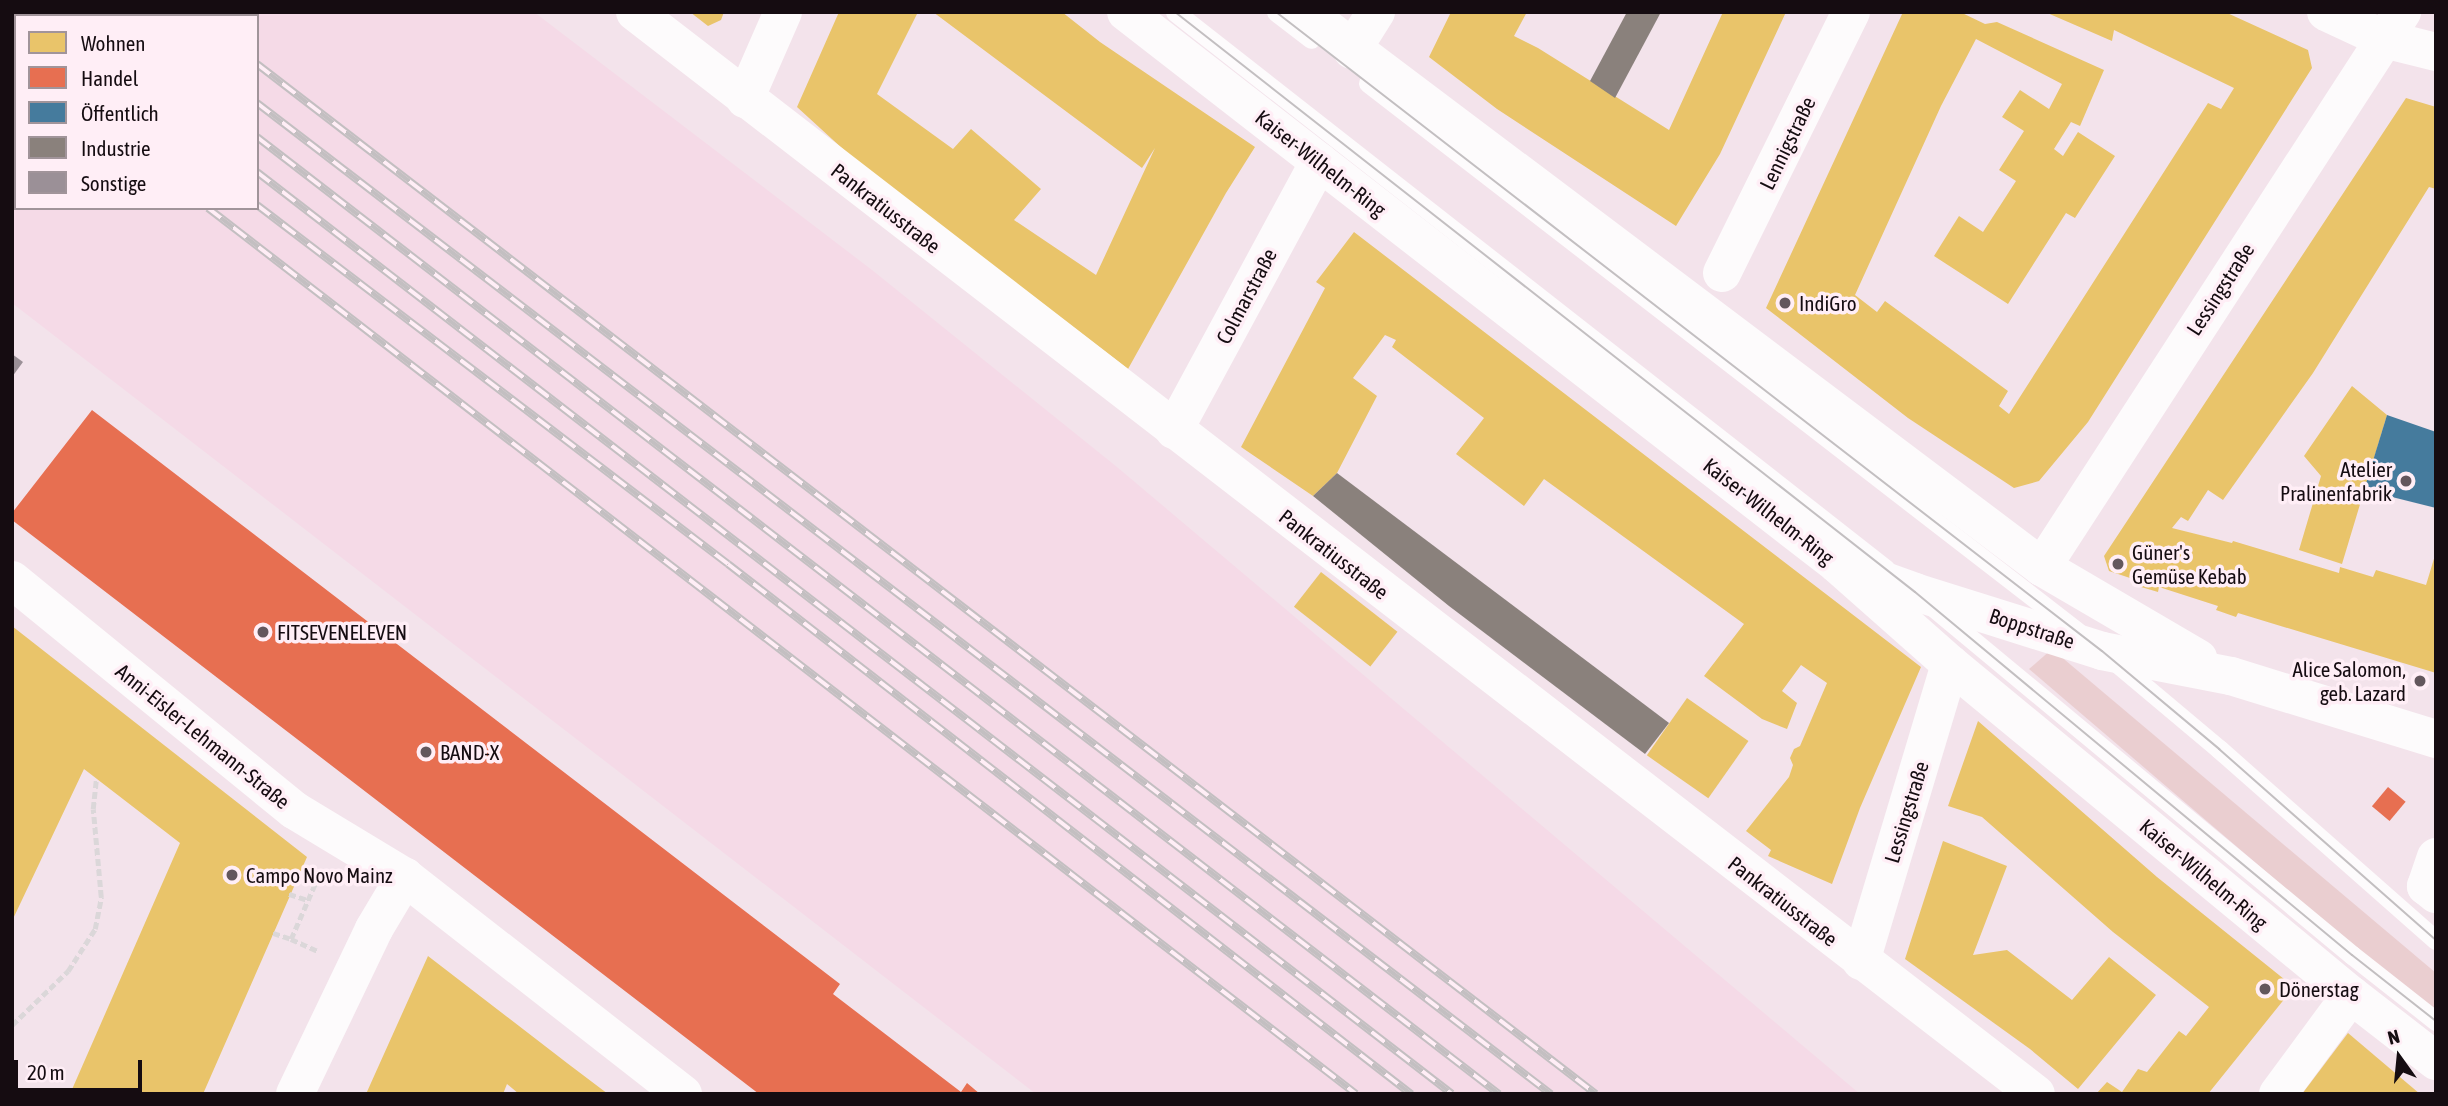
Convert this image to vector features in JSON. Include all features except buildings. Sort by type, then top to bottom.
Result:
[{"type":"street","name":"Pankratiusstraße","points":[[635,12],[2036,1094]]},
{"type":"street","points":[[745,99],[783,12]]},
{"type":"street","name":"Kaiser-Wilhelm-Ring","points":[[1126,12],[1837,564],[1950,664],[2351,995],[2436,1061]]},
{"type":"street","points":[[1305,12],[2042,567]]},
{"type":"street","points":[[1352,50],[1376,12]]},
{"type":"street","name":"Lennigstraße","points":[[1723,273],[1851,12]]},
{"type":"street","points":[[2326,12],[2393,26],[2436,52]]},
{"type":"street","name":"Lessingstraße","points":[[2042,567],[2393,26]]},
{"type":"street","name":"Colmarstraße","points":[[1174,430],[1319,162]]},
{"type":"street","name":"Boppstraße","points":[[1837,564],[1915,592],[2102,651],[2231,676],[2436,739]]},
{"type":"street","name":"Boppstraße","points":[[2042,567],[2231,676]]},
{"type":"street","name":"Anni-Eisler-Lehmann-Straße","points":[[12,580],[294,810],[404,877],[683,1094]]},
{"type":"street","name":"Lessingstraße","points":[[1861,961],[1950,664]]},
{"type":"street","points":[[2436,857],[2426,886],[2436,894]]},
{"type":"street","points":[[295,1094],[374,929],[404,877]]},
{"type":"street","points":[[2278,1094],[2351,995]]},
{"type":"lane","name":"Kaiser-Wilhelm-Ring","points":[[1175,12],[1915,592],[2352,955],[2436,1021]]},
{"type":"lane","points":[[1276,12],[2102,651],[2219,749],[2436,940]]},
{"type":"lane","points":[[1703,311],[1723,273]]},
{"type":"lane","name":"Kaiser-Wilhelm-Ring","points":[[2352,955],[2396,1030]]},
{"type":"path","points":[[12,1025],[68,971],[95,929],[101,897],[93,809],[96,778]]},
{"type":"path","points":[[291,939],[314,884],[332,876]]},
{"type":"path","points":[[289,894],[308,900]]},
{"type":"path","points":[[273,933],[329,956]]},
{"type":"shaded area","points":[[12,12],[534,12],[872,270],[1117,467],[1860,1094],[1036,1094],[12,303]]},
{"type":"shaded area","points":[[2052,649],[2436,973],[2436,1017],[2029,669]]},
{"type":"tram line","points":[[1175,12],[1915,592],[2352,955],[2436,1021]]},
{"type":"tram line","points":[[1276,12],[2102,651],[2219,749],[2436,940]]},
{"type":"railway","points":[[259,66],[1596,1094]]},
{"type":"railway","points":[[259,105],[1551,1094]]},
{"type":"railway","points":[[259,139],[1499,1094]]},
{"type":"railway","points":[[259,174],[1452,1094]]},
{"type":"railway","points":[[259,207],[728,564],[1411,1094]]},
{"type":"railway","points":[[211,210],[1356,1094]]},
{"type":"place","name":"IndiGro","points":[[1785,303]]},
{"type":"place","name":"Atelier Pralinenfabrik","points":[[2406,481]]},
{"type":"place","name":"Güner's Gemüse Kebab","points":[[2118,564]]},
{"type":"place","name":"FITSEVENELEVEN","points":[[263,632]]},
{"type":"place","name":"Alice Salomon, geb. Lazard","points":[[2420,681]]},
{"type":"place","name":"BAND-X","points":[[426,752]]},
{"type":"place","name":"Campo Novo Mainz","points":[[232,875]]},
{"type":"place","name":"Dönerstag","points":[[2265,989]]}]
